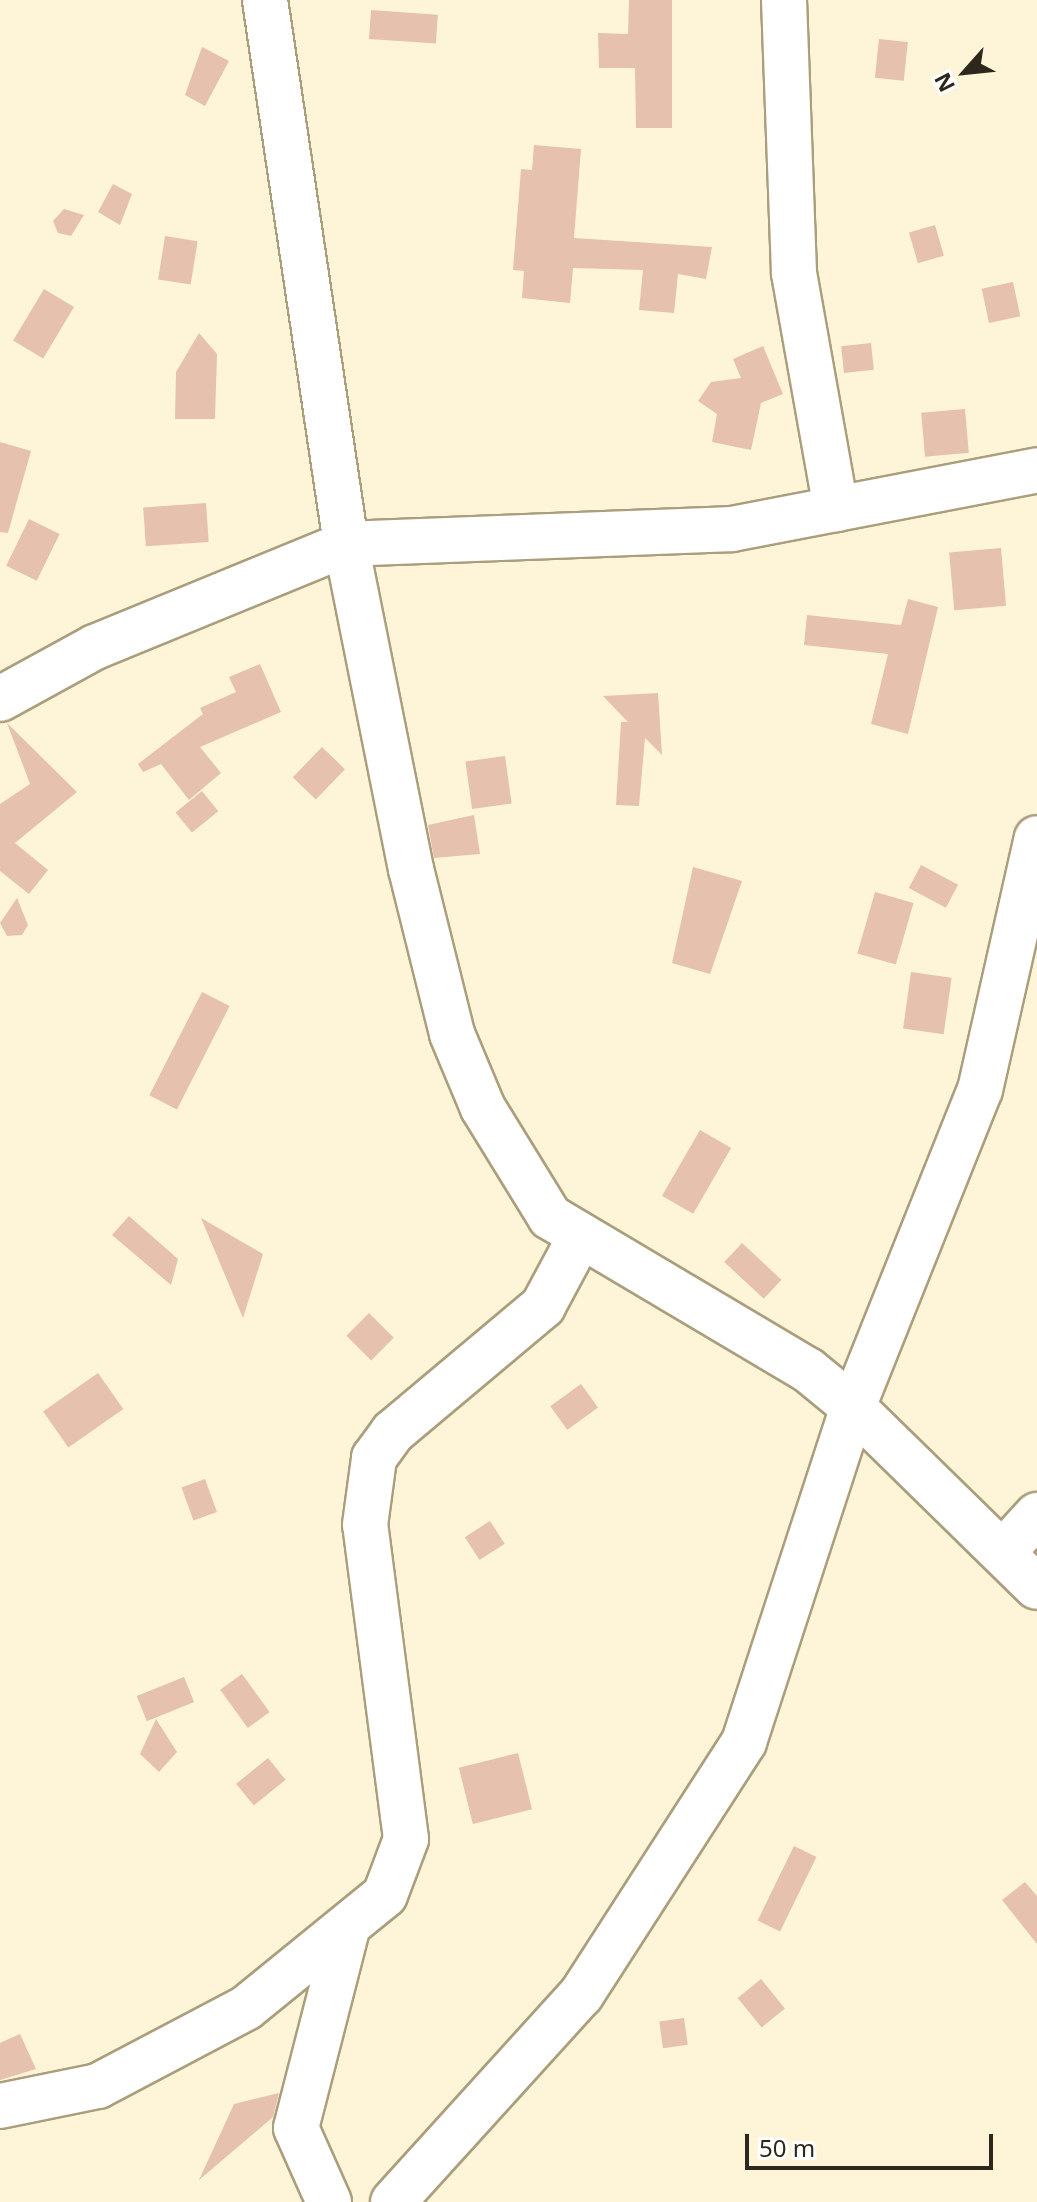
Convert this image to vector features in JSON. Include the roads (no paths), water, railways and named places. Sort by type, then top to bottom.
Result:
[{"type":"street","points":[[265,0],[346,544],[377,715],[452,1034],[527,1185],[550,1217],[579,1239],[808,1370],[853,1407],[1004,1551],[1037,1587]]},
{"type":"street","points":[[784,0],[794,273],[836,509]]},
{"type":"street","points":[[0,699],[95,647],[346,544],[732,529],[1037,470]]},
{"type":"street","points":[[393,2202],[581,1995],[744,1742],[853,1407],[980,1090],[1037,838]]},
{"type":"street","points":[[0,2106],[98,2086],[246,2008],[346,1933],[385,1895],[406,1839],[365,1525],[374,1458],[393,1432],[543,1306],[579,1239]]},
{"type":"street","points":[[1004,1551],[1037,1515]]},
{"type":"street","points":[[329,2202],[296,2128],[346,1933]]}]
